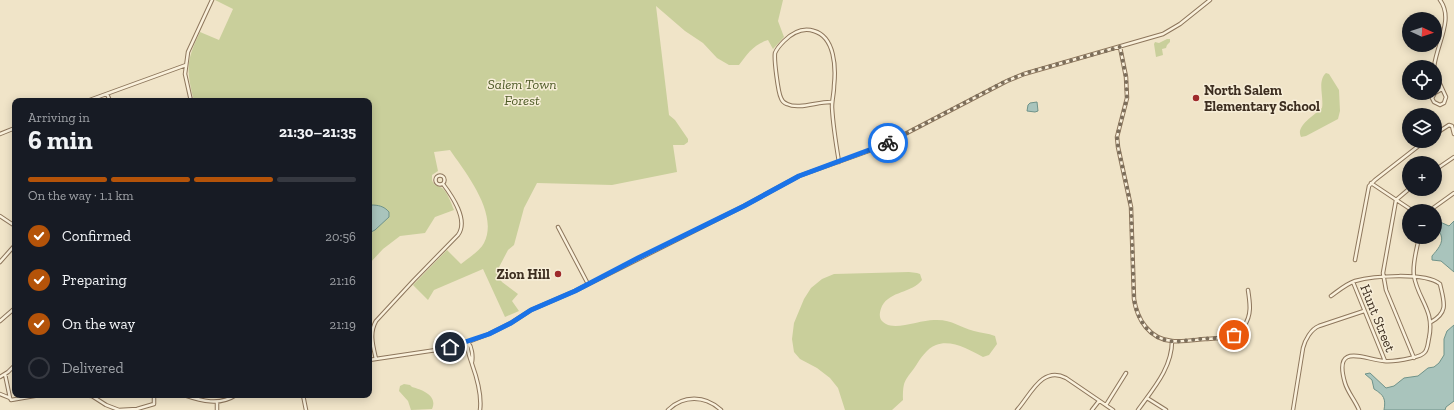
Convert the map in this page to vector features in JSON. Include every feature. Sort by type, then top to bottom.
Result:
[{"type":"street","points":[[190,98],[185,74],[189,49],[212,0]]},
{"type":"street","points":[[372,360],[436,350],[468,342],[489,334],[511,323],[531,310],[588,284],[744,206],[799,176],[880,147],[1006,81],[1029,72],[1120,47],[1167,32],[1180,24],[1210,0]]},
{"type":"street","points":[[1440,0],[1446,4]]},
{"type":"street","points":[[832,102],[794,106],[787,104],[782,100],[779,93],[775,55],[779,46],[794,33],[804,30],[813,31],[821,34],[828,41],[833,59],[834,86],[832,102],[839,162]]},
{"type":"street","points":[[1436,60],[1444,42]]},
{"type":"street","points":[[1120,47],[1126,77],[1127,98],[1117,137],[1131,207],[1133,279],[1136,309],[1140,319],[1148,330],[1159,337],[1172,341],[1226,337],[1238,332],[1245,324],[1249,316],[1250,308],[1248,290]]},
{"type":"street","points":[[96,98],[186,65]]},
{"type":"street","points":[[1433,100],[1438,105],[1442,104],[1446,99],[1442,89]]},
{"type":"street","points":[[107,94],[109,98]]},
{"type":"street","points":[[1442,130],[1449,125],[1452,126],[1454,134]]},
{"type":"street","points":[[0,134],[12,129]]},
{"type":"street","points":[[1355,260],[1368,189],[1371,183],[1416,148]]},
{"type":"street","points":[[1442,165],[1454,157]]},
{"type":"street","points":[[1371,183],[1402,204]]},
{"type":"street","points":[[376,359],[372,334],[376,321],[458,235],[461,230],[462,223],[455,203],[443,184]]},
{"type":"street","points":[[1439,204],[1454,193]]},
{"type":"street","points":[[1402,195],[1396,200],[1384,264],[1383,278],[1386,290],[1414,358]]},
{"type":"street","points":[[0,216],[12,224]]},
{"type":"street","points":[[558,227],[588,284]]},
{"type":"street","points":[[1359,410],[1349,395],[1344,382],[1344,362],[1348,357],[1355,355],[1385,362],[1414,358],[1422,355],[1426,350],[1431,330],[1431,322],[1414,276],[1418,244]]},
{"type":"street","points":[[0,262],[12,248]]},
{"type":"street","points":[[1331,296],[1353,282],[1383,278],[1414,276],[1438,282],[1440,284],[1443,311],[1437,319],[1431,322]]},
{"type":"street","name":"Hunt Street","points":[[1353,282],[1385,362]]},
{"type":"street","points":[[0,321],[12,311]]},
{"type":"street","points":[[1293,410],[1304,344],[1313,329],[1364,311]]},
{"type":"street","points":[[1138,410],[1169,362],[1172,352],[1172,341]]},
{"type":"street","points":[[468,342],[469,358],[472,362],[480,393],[480,410]]},
{"type":"street","points":[[0,377],[12,368]]},
{"type":"street","points":[[1106,405],[1126,373]]},
{"type":"street","points":[[6,374],[10,398]]},
{"type":"street","points":[[1017,410],[1040,380],[1046,377],[1059,375],[1066,378],[1113,410]]},
{"type":"street","points":[[0,394],[10,398],[11,400],[23,398]]},
{"type":"street","points":[[95,398],[106,405],[119,410],[136,409],[154,404],[154,398]]},
{"type":"street","points":[[195,398],[217,402],[231,398]]},
{"type":"street","points":[[304,398],[306,410]]},
{"type":"street","points":[[1147,398],[1166,410]]},
{"type":"street","points":[[668,410],[674,404],[682,401],[697,399],[711,403],[721,410]]},
{"type":"street","points":[[1092,410],[1099,400]]},
{"type":"street","points":[[217,402],[217,410]]},
{"type":"green space","name":"Salem Town Forest","points":[[215,0],[783,0],[778,21],[784,37],[773,49],[768,40],[751,50],[739,65],[729,65],[717,58],[703,43],[685,31],[656,6],[669,115],[675,120],[688,139],[688,142],[684,145],[673,145],[677,172],[612,185],[537,183],[524,208],[514,245],[508,250],[497,271],[497,275],[502,282],[518,294],[512,301],[519,311],[505,317],[483,269],[434,290],[428,300],[413,285],[447,250],[461,264],[477,252],[484,243],[488,232],[487,219],[479,194],[450,150],[434,152],[438,171],[432,175],[432,180],[446,193],[454,210],[435,217],[425,233],[400,236],[383,249],[372,261],[372,98],[193,98],[189,65],[195,42],[200,32],[219,40],[233,9]]},
{"type":"green space","points":[[1170,39],[1170,42],[1166,48],[1162,49],[1163,55],[1156,57],[1155,42],[1159,43]]},
{"type":"green space","points":[[1326,73],[1329,74],[1339,90],[1340,111],[1338,119],[1306,136],[1301,137],[1300,133],[1303,125],[1322,108],[1321,85],[1323,76]]},
{"type":"green space","points":[[909,272],[920,274],[922,280],[913,287],[890,297],[886,301],[882,306],[880,314],[880,318],[883,322],[891,326],[896,326],[929,320],[946,321],[974,331],[995,336],[997,344],[989,355],[983,357],[954,344],[948,343],[933,346],[924,354],[908,376],[903,389],[903,400],[892,410],[845,410],[838,388],[830,378],[817,368],[800,359],[794,352],[792,339],[794,323],[804,299],[811,288],[822,279],[834,274]]},
{"type":"green space","points":[[404,384],[410,385],[428,394],[433,400],[432,409],[411,410],[408,401],[399,391],[400,386]]},
{"type":"water","points":[[1037,102],[1038,111],[1027,111],[1030,103]]},
{"type":"water","points":[[372,205],[383,207],[389,212],[389,217],[372,232]]},
{"type":"water","points":[[1454,221],[1454,272],[1441,261],[1432,260],[1432,256],[1442,244],[1442,223],[1449,226]]},
{"type":"water","points":[[1454,325],[1454,401],[1446,407],[1445,410],[1384,410],[1384,398],[1374,389],[1372,380],[1365,374],[1370,373],[1386,388],[1394,386],[1404,378],[1418,376],[1428,368],[1434,367],[1439,363],[1444,355],[1444,339],[1447,331]]},
{"type":"way so far","points":[[888,143],[1006,81],[1029,72],[1120,47],[1125,67],[1127,98],[1117,137],[1131,207],[1134,299],[1136,311],[1143,325],[1162,339],[1176,341],[1223,338],[1234,335]]},
{"type":"place","name":"North Salem Elementary School","points":[[1196,98]]},
{"type":"place","name":"Zion Hill","points":[[558,274]]},
{"type":"route","points":[[450,347],[489,334],[511,323],[531,310],[575,291],[744,206],[799,176],[888,143]]}]
